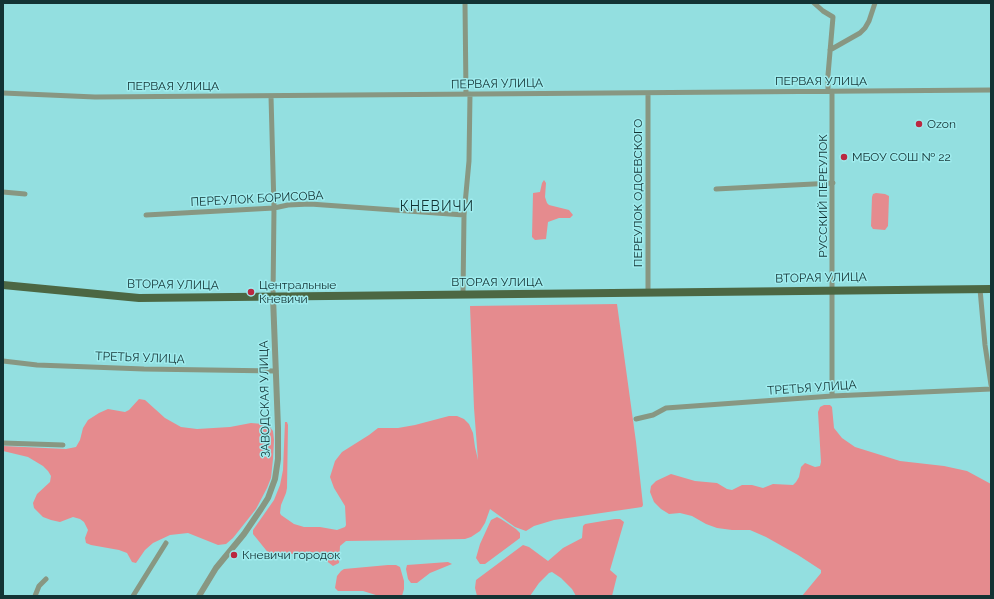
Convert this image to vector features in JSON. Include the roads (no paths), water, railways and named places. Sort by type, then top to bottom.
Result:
[{"type":"main road","name":"ВТОРАЯ УЛИЦА","points":[[3,285],[139,298],[991,289]]},
{"type":"street","points":[[463,294],[464,215],[469,161],[465,3]]},
{"type":"street","name":"РУССКИЙ ПЕРЕУЛОК","points":[[814,3],[823,12],[833,17],[828,75],[830,91],[833,183],[832,396]]},
{"type":"street","points":[[830,50],[860,33],[865,28],[870,21],[874,3]]},
{"type":"street","name":"ПЕРВАЯ УЛИЦА","points":[[3,93],[95,97],[991,90]]},
{"type":"street","name":"ПЕРЕУЛОК ОДОЕВСКОГО","points":[[648,92],[648,293]]},
{"type":"street","points":[[271,96],[274,208],[273,297]]},
{"type":"street","points":[[716,189],[833,183]]},
{"type":"street","points":[[3,192],[25,194]]},
{"type":"street","name":"ПЕРЕУЛОК БОРИСОВА","points":[[146,215],[274,208],[288,205],[310,204],[464,215]]},
{"type":"street","points":[[980,289],[985,345],[991,385]]},
{"type":"street","name":"ЗАВОДСКАЯ УЛИЦА","points":[[199,596],[216,568],[244,534],[261,509],[268,498],[276,479],[278,428],[273,297]]},
{"type":"street","name":"ТРЕТЬЯ УЛИЦА","points":[[3,361],[38,365],[144,369],[276,371]]},
{"type":"street","name":"ТРЕТЬЯ УЛИЦА","points":[[636,419],[653,415],[666,408],[832,396],[991,389]]},
{"type":"street","points":[[3,443],[63,445]]},
{"type":"street","points":[[133,596],[166,543]]},
{"type":"street","points":[[35,596],[39,586],[46,579]]},
{"type":"place","name":"Ozon","points":[[919,124]]},
{"type":"place","name":"МБОУ СОШ № 22","points":[[844,157]]},
{"type":"place","name":"Центральные Кневичи","points":[[251,292]]},
{"type":"place","name":"Кневичи городок","points":[[234,555]]},
{"type":"district","name":"КНЕВИЧИ","points":[[437,207]]}]
